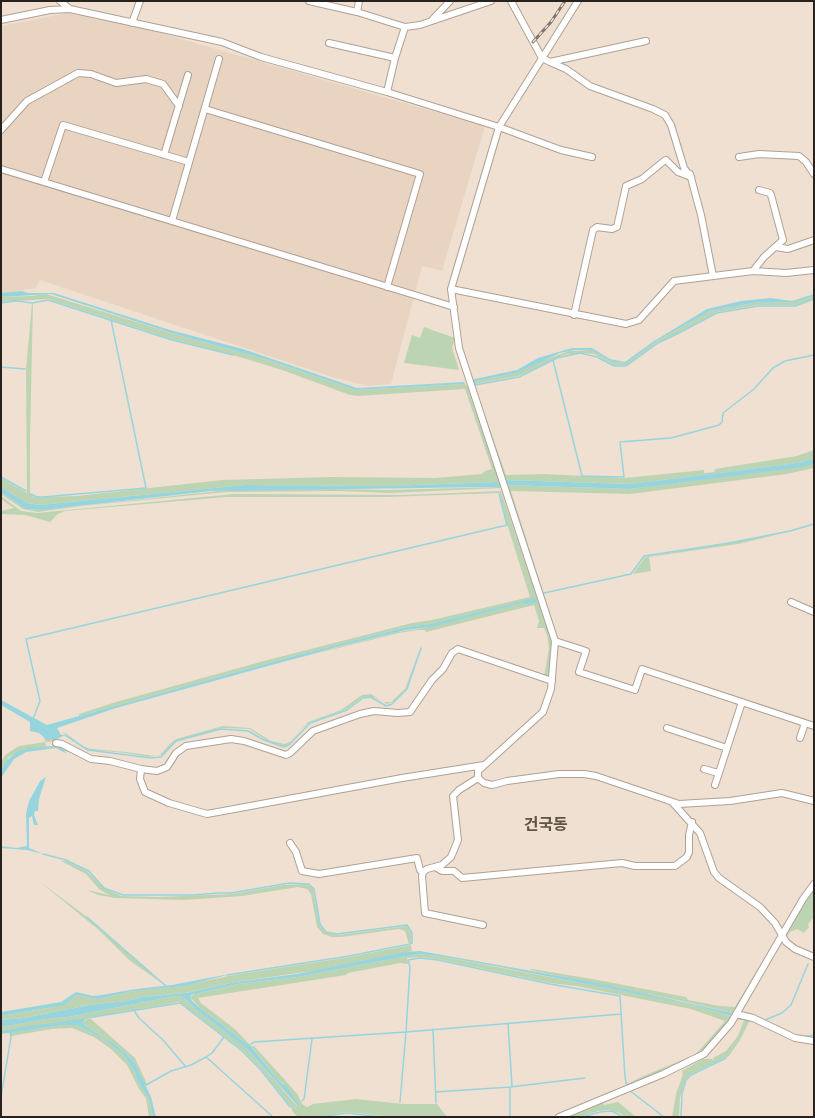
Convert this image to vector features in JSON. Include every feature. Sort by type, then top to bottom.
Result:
[{"type":"street","points":[[60,1],[70,9]]},
{"type":"street","points":[[132,23],[140,1]]},
{"type":"street","points":[[309,1],[357,12],[405,28],[430,22],[491,1]]},
{"type":"street","points":[[357,12],[359,1]]},
{"type":"street","points":[[430,22],[450,1]]},
{"type":"street","points":[[511,1],[542,58],[566,69],[590,86],[653,109],[665,115],[671,125],[684,168],[691,177]]},
{"type":"street","points":[[478,778],[478,771],[543,712],[552,681],[555,641],[459,348],[451,289],[499,127],[578,1]]},
{"type":"street","points":[[1,20],[43,11],[70,9],[222,42],[261,57],[387,92],[499,127],[561,150],[592,157]]},
{"type":"street","points":[[387,92],[395,58],[405,28]]},
{"type":"street","points":[[550,62],[646,41]]},
{"type":"street","points":[[329,43],[395,58]]},
{"type":"street","points":[[172,221],[219,58]]},
{"type":"street","points":[[1,130],[27,101],[78,73],[91,74],[116,83],[146,79],[163,84],[179,106]]},
{"type":"street","points":[[164,155],[188,75]]},
{"type":"street","points":[[205,109],[420,174],[387,287]]},
{"type":"street","points":[[44,182],[63,125],[189,162]]},
{"type":"street","points":[[739,157],[759,154],[799,156],[806,162],[814,174]]},
{"type":"street","points":[[574,315],[593,230],[597,227],[612,229],[617,228],[626,186],[642,179],[666,160],[678,172],[691,177]]},
{"type":"street","points":[[688,165],[701,215],[713,276]]},
{"type":"street","points":[[1,169],[454,307]]},
{"type":"street","points":[[753,271],[764,256],[783,240],[771,195],[770,193],[759,190]]},
{"type":"street","points":[[776,247],[788,249],[814,240]]},
{"type":"street","points":[[451,289],[620,324],[632,323],[639,320],[674,281],[753,271],[786,273],[814,270]]},
{"type":"street","points":[[791,602],[814,612]]},
{"type":"street","points":[[555,641],[586,651],[579,672],[635,690],[642,669],[814,726]]},
{"type":"street","points":[[56,743],[62,744],[91,759],[110,761],[141,769],[162,770],[171,763],[181,748],[186,746],[231,740],[244,741],[286,754],[290,753],[313,731],[360,714],[374,711],[410,712],[432,680],[443,669],[452,653],[458,649],[552,681]]},
{"type":"street","points":[[714,785],[742,702]]},
{"type":"street","points":[[800,738],[805,723]]},
{"type":"street","points":[[667,728],[727,748]]},
{"type":"street","points":[[141,769],[140,779],[145,792],[169,802],[207,814],[402,778],[484,765]]},
{"type":"street","points":[[704,768],[718,773]]},
{"type":"street","points":[[478,778],[484,783],[492,785],[507,781],[559,774],[584,774],[628,786],[673,802],[730,801],[782,793],[814,801]]},
{"type":"street","points":[[423,872],[448,861],[456,849],[458,840],[453,796],[459,790],[478,778]]},
{"type":"street","points":[[673,802],[700,833],[714,872],[719,878],[760,907],[775,923],[781,936],[795,949],[814,956]]},
{"type":"street","points":[[435,867],[442,871],[454,871],[462,878],[622,863],[635,866],[675,866],[687,857],[689,852],[689,835],[692,822]]},
{"type":"street","points":[[290,843],[298,857],[302,871],[319,874],[417,858],[420,870],[423,872],[425,913],[483,925]]},
{"type":"street","points":[[559,1117],[704,1054],[736,1014],[781,936],[814,884]]},
{"type":"street","points":[[736,1014],[753,1018],[795,1038],[814,1041]]},
{"type":"shaded area","points":[[67,13],[143,28],[485,126],[442,271],[422,266],[391,384],[368,386],[332,377],[40,280],[36,288],[1,294],[1,26]]},
{"type":"green space","points":[[46,294],[178,335],[268,360],[355,390],[465,384],[467,386],[502,488],[389,493],[339,491],[226,492],[82,506],[38,512],[23,509],[1,494],[1,492],[25,509],[43,510],[228,490],[387,490],[499,487],[497,482],[388,486],[244,485],[40,505],[27,503],[1,487],[1,478],[27,493],[26,369],[33,303],[30,493],[34,497],[77,496],[222,480],[333,477],[435,478],[482,474],[485,471],[492,469],[465,389],[358,396],[350,395],[282,370],[233,355],[171,339],[48,299],[1,302],[1,297]]},
{"type":"green space","points":[[814,296],[814,299],[795,305],[758,305],[717,312],[675,335],[658,342],[630,364],[614,365],[594,354],[581,353],[564,355],[518,376],[475,384],[475,381],[517,373],[536,363],[569,351],[592,350],[612,362],[627,363],[658,340],[711,311],[753,303],[795,302]]},
{"type":"green space","points":[[424,327],[455,338],[452,348],[459,370],[404,363],[412,335],[420,338]]},
{"type":"green space","points":[[473,381],[506,475],[544,474],[625,478],[704,470],[704,473],[714,472],[715,469],[797,456],[814,450],[814,459],[790,464],[631,484],[504,480],[471,382]]},
{"type":"green space","points":[[814,464],[814,468],[787,474],[630,494],[511,491],[556,632],[553,631],[505,485],[630,489]]},
{"type":"green space","points":[[501,491],[551,639],[553,650],[547,676],[544,677],[549,648],[547,635],[544,628],[537,628],[539,621],[534,605],[426,632],[425,630],[417,630],[399,633],[229,675],[398,632],[424,628],[523,603],[525,605],[536,602],[535,599],[430,624],[407,627],[297,655],[79,716],[79,714],[116,702],[264,661],[412,623],[432,620],[530,597],[502,508],[500,493],[386,497],[226,497],[65,511],[58,514],[50,522],[25,515],[1,514],[1,511],[14,508],[1,499],[1,496],[21,511],[37,513],[234,494],[404,495]]},
{"type":"green space","points":[[780,534],[738,544],[649,557],[651,571],[633,574],[645,557]]},
{"type":"green space","points":[[421,646],[406,690],[395,701],[387,704],[383,702],[391,702],[405,689]]},
{"type":"green space","points":[[371,694],[382,701],[374,697],[363,697],[347,709],[310,722],[290,743],[285,746],[271,743],[249,729],[223,728],[176,741],[162,755],[149,757],[91,750],[82,747],[66,734],[61,734],[66,733],[83,747],[155,756],[160,755],[176,739],[223,726],[250,728],[271,741],[285,744],[291,741],[308,722],[341,710],[362,695]]},
{"type":"green space","points":[[44,737],[46,739],[57,739],[58,741],[45,742]]},
{"type":"green space","points":[[45,742],[46,746],[59,746],[69,750],[68,752],[55,747],[24,749],[9,757],[1,771],[1,762],[5,755],[19,746]]},
{"type":"green space","points":[[61,861],[66,861],[87,871],[104,888],[121,896],[159,897],[232,894],[283,885],[307,884],[313,888],[320,926],[328,933],[338,935],[407,926],[411,934],[411,943],[409,944],[405,931],[399,929],[341,937],[332,937],[323,934],[317,927],[311,894],[307,889],[298,887],[242,896],[184,900],[115,898],[98,895],[87,890],[109,895],[99,889],[86,874]]},
{"type":"green space","points":[[39,881],[87,917],[166,986],[129,960],[100,931]]},
{"type":"green space","points":[[814,888],[814,917],[808,924],[809,927],[804,933],[797,929],[790,932],[785,939],[784,932]]},
{"type":"green space","points":[[411,945],[412,951],[319,970],[236,982],[185,993],[142,997],[127,1001],[89,1005],[24,1018],[1,1020],[1,1016],[53,1007],[76,995],[98,999],[134,991],[182,986],[233,975],[350,957]]},
{"type":"green space","points":[[417,954],[439,956],[634,993],[688,1004],[732,1016],[733,1013],[687,1002],[530,970],[532,969],[598,980],[686,997],[688,1000],[720,1006],[735,1007],[757,970],[759,972],[732,1018],[703,1051],[698,1055],[627,1087],[627,1084],[639,1078],[696,1054],[725,1021],[691,1009],[576,986],[550,983],[437,959],[420,957],[407,958],[408,964],[400,963],[348,973],[346,975],[198,998],[201,1003],[236,1030],[249,1044],[200,1008],[190,997],[195,994],[238,984],[297,977]]},
{"type":"green space","points":[[176,996],[183,997],[198,1011],[247,1049],[297,1106],[299,1104],[283,1083],[278,1080],[251,1046],[254,1046],[298,1095],[302,1104],[307,1107],[313,1104],[356,1099],[403,1104],[437,1104],[447,1117],[392,1117],[347,1112],[317,1117],[298,1117],[261,1069],[242,1050],[179,1002],[77,1020],[1,1031],[1,1027],[46,1019],[68,1017]]},
{"type":"green space","points":[[737,1018],[750,1020],[740,1040],[729,1056],[691,1074],[686,1079],[680,1098],[679,1117],[672,1117],[676,1094],[683,1074],[682,1071],[703,1059],[712,1059],[714,1061],[713,1058],[726,1051],[738,1036],[744,1020],[737,1020],[705,1056],[670,1073],[692,1062]]},
{"type":"green space","points":[[87,1019],[91,1019],[135,1058],[147,1084],[145,1085],[134,1061],[116,1045],[85,1026],[83,1022]]},
{"type":"green space","points":[[63,1025],[76,1025],[102,1038],[123,1054],[135,1072],[138,1081],[149,1099],[153,1117],[149,1117],[146,1098],[139,1089],[127,1065],[111,1049],[94,1037],[72,1028],[52,1029],[11,1036],[10,1032]]},
{"type":"green space","points":[[603,1102],[604,1105],[618,1102],[636,1117],[625,1117],[620,1113],[609,1110],[598,1111],[580,1117],[564,1117]]},
{"type":"water","points":[[22,291],[28,293],[54,293],[170,330],[243,349],[357,388],[464,382],[465,384],[355,390],[268,360],[178,335],[51,294],[1,297],[1,293]]},
{"type":"water","points":[[814,294],[814,296],[795,302],[753,303],[711,311],[658,340],[627,363],[612,362],[592,350],[575,350],[560,353],[517,373],[471,382],[470,380],[517,370],[538,358],[572,348],[592,348],[610,359],[625,362],[654,341],[707,309],[741,301],[771,298],[792,301]]},
{"type":"water","points":[[814,459],[814,464],[795,468],[630,489],[505,485],[504,480],[631,484],[790,464]]},
{"type":"water","points":[[497,482],[500,485],[499,487],[211,491],[43,510],[25,509],[1,492],[1,487],[27,503],[40,505],[244,485],[388,486]]},
{"type":"water","points":[[536,598],[537,602],[525,605],[523,603],[431,627],[406,630],[337,647],[116,708],[57,728],[61,735],[65,735],[57,739],[46,739],[39,733],[30,731],[30,722],[1,705],[1,700],[47,725],[297,655],[407,627],[430,624]]},
{"type":"water","points":[[55,747],[63,749],[67,754],[56,748],[26,752],[14,759],[1,778],[1,771],[6,761],[18,751],[29,748]]},
{"type":"water","points":[[46,777],[39,799],[38,811],[35,811],[34,815],[38,825],[34,825],[32,816],[29,818],[29,848],[43,854],[27,850],[1,848],[1,846],[16,848],[27,846],[26,814],[29,801],[40,781]]},
{"type":"water","points":[[420,951],[593,982],[733,1013],[734,1015],[732,1016],[688,1004],[500,967],[439,956],[418,954],[297,977],[238,984],[191,995],[190,997],[192,1001],[200,1008],[249,1044],[278,1080],[286,1086],[299,1104],[298,1106],[247,1049],[198,1011],[183,997],[176,996],[68,1017],[46,1019],[1,1027],[1,1020],[24,1018],[89,1005],[127,1001],[142,997],[186,993],[236,982],[297,974],[405,952]]},
{"type":"water","points":[[227,975],[185,986],[134,991],[98,999],[76,995],[64,1005],[1,1016],[1,1012],[61,1002],[76,992],[93,996],[102,995],[172,985]]},
{"type":"water","points":[[87,1018],[83,1022],[85,1026],[116,1045],[134,1061],[151,1097],[156,1117],[153,1117],[149,1099],[138,1081],[135,1072],[123,1054],[102,1038],[76,1025],[63,1025],[1,1034],[1,1031]]},
{"type":"waterway","points":[[474,381],[475,385],[519,377],[557,358],[580,353],[597,357],[614,366],[626,366],[658,343],[717,313],[758,306],[795,306],[814,299]]},
{"type":"waterway","points":[[1,303],[16,301],[32,303],[48,300],[172,340],[233,355]]},
{"type":"waterway","points":[[31,494],[37,497],[43,497],[146,488],[111,320]]},
{"type":"waterway","points":[[553,360],[582,476],[624,477],[620,442],[671,438],[719,425],[722,422],[723,413],[754,389],[773,368],[785,361],[814,355]]},
{"type":"waterway","points":[[1,367],[25,369]]},
{"type":"waterway","points":[[1,477],[26,491]]},
{"type":"waterway","points":[[33,719],[40,701],[26,639],[507,525],[499,494]]},
{"type":"waterway","points":[[544,593],[631,574],[644,556],[729,543],[790,531],[814,524]]},
{"type":"waterway","points":[[65,735],[88,750],[151,758],[161,757],[176,741],[221,729],[248,731],[264,740],[284,747],[290,744],[310,723],[347,710],[363,698],[371,697],[386,706],[392,704],[407,689],[421,648]]},
{"type":"waterway","points":[[43,854],[66,860],[89,871],[104,888],[123,895],[194,895],[231,893],[289,883],[309,884],[314,889],[320,924],[326,932],[337,934],[407,925],[412,933],[412,943],[410,944],[349,956],[227,975]]},
{"type":"waterway","points":[[87,917],[166,986]]},
{"type":"waterway","points":[[400,1102],[410,967],[408,960],[420,958],[438,960],[550,984],[620,996],[625,1077],[627,1087]]},
{"type":"waterway","points":[[765,1020],[782,1013],[791,1005],[808,964]]},
{"type":"waterway","points":[[87,1018],[180,1003],[224,1037]]},
{"type":"waterway","points":[[135,1012],[139,1018],[163,1040],[186,1067]]},
{"type":"waterway","points":[[250,1045],[254,1042],[406,1032],[621,1014]]},
{"type":"waterway","points":[[756,1016],[764,1020]]},
{"type":"waterway","points":[[508,1024],[512,1086]]},
{"type":"waterway","points":[[433,1029],[436,1103]]},
{"type":"waterway","points":[[1,1097],[11,1037],[10,1032]]},
{"type":"waterway","points":[[802,1037],[814,1035]]},
{"type":"waterway","points":[[146,1085],[171,1071],[191,1065],[206,1057],[212,1053],[224,1037],[242,1051],[260,1069],[290,1107]]},
{"type":"waterway","points":[[302,1101],[304,1099],[312,1039]]},
{"type":"waterway","points":[[206,1057],[273,1117]]},
{"type":"waterway","points":[[681,1117],[682,1094],[686,1080],[691,1075],[726,1058]]},
{"type":"waterway","points":[[436,1092],[510,1087],[585,1078]]},
{"type":"waterway","points":[[510,1087],[510,1117]]},
{"type":"waterway","points":[[629,1090],[664,1117]]},
{"type":"waterway","points":[[583,1117],[600,1112],[612,1111],[623,1117]]},
{"type":"waterway","points":[[319,1117],[347,1113],[382,1117]]},
{"type":"railway","points":[[533,42],[551,22],[565,1]]},
{"type":"district","name":"건국동","points":[[546,826]]}]
